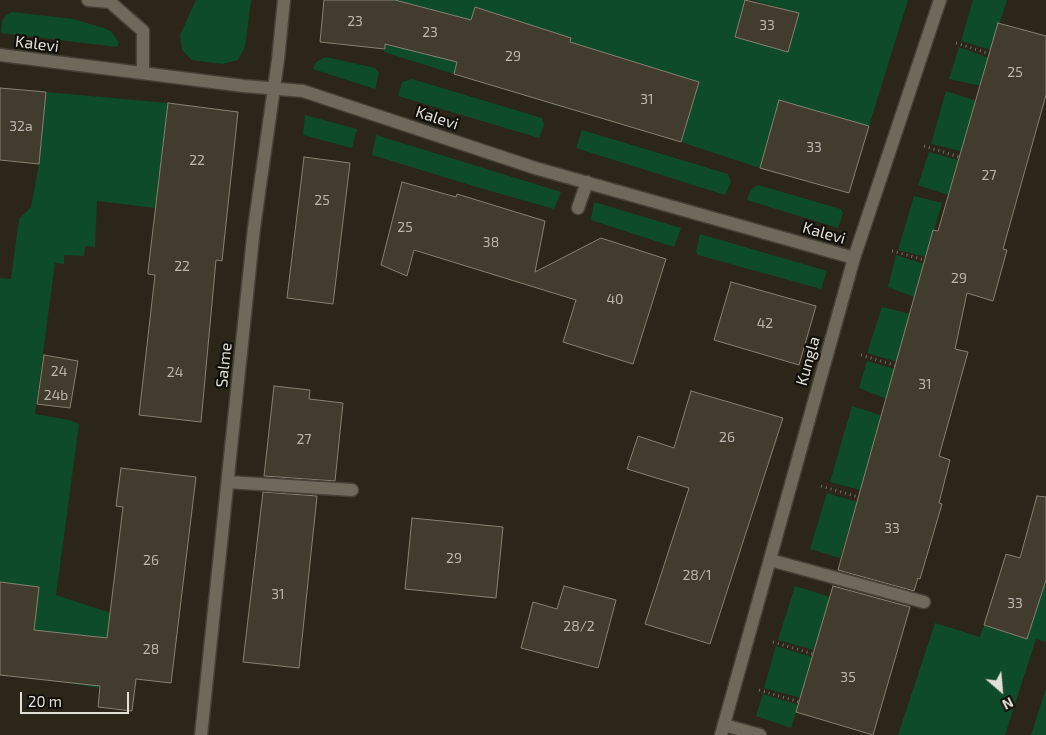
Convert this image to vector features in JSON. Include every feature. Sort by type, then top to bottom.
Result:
[{"type":"street","points":[[88,0],[110,1],[143,31],[143,73]]},
{"type":"street","name":"Salme","points":[[201,735],[254,228],[274,88],[284,0]]},
{"type":"street","name":"Kungla","points":[[722,730],[854,258],[940,0]]},
{"type":"street","name":"Kalevi","points":[[0,55],[303,91],[536,168],[854,258]]},
{"type":"street","points":[[578,208],[587,182]]},
{"type":"street","points":[[228,482],[352,490]]},
{"type":"street","points":[[770,560],[924,602]]},
{"type":"street","points":[[722,730],[760,735]]},
{"type":"path","points":[[956,43],[990,54]]},
{"type":"path","points":[[924,146],[959,156]]},
{"type":"path","points":[[892,251],[924,260]]},
{"type":"path","points":[[861,355],[897,366]]},
{"type":"path","points":[[821,486],[858,497]]},
{"type":"path","points":[[773,642],[813,654]]},
{"type":"path","points":[[759,690],[799,702]]},
{"type":"green space","points":[[196,0],[251,0],[245,47],[238,60],[222,64],[192,60],[182,50],[180,35]]},
{"type":"green space","points":[[390,0],[745,0],[735,37],[788,52],[798,13],[753,0],[908,0],[869,126],[779,101],[760,168],[681,142],[699,82],[615,56],[572,109],[551,104],[571,38],[475,8],[454,74],[384,52]],"holes":[[[426,8],[445,13],[435,56],[415,51]]]},
{"type":"green space","points":[[973,0],[1007,0],[991,50],[961,41]]},
{"type":"green space","points":[[12,12],[73,19],[111,31],[119,43],[117,47],[1,33],[2,21],[6,15]]},
{"type":"green space","points":[[959,47],[989,58],[981,86],[949,79]]},
{"type":"green space","points":[[326,57],[375,68],[379,73],[375,89],[313,69],[316,62]]},
{"type":"green space","points":[[412,79],[542,118],[544,125],[539,138],[398,96],[402,82]]},
{"type":"green space","points":[[946,91],[976,101],[961,151],[931,144]]},
{"type":"green space","points":[[46,92],[168,103],[155,208],[97,201],[95,247],[85,246],[84,256],[64,255],[64,264],[55,263],[35,414],[69,420],[79,424],[56,595],[111,613],[98,688],[70,683],[76,635],[34,630],[39,587],[0,582],[0,278],[11,279],[19,219],[31,207],[39,164]]},
{"type":"green space","points":[[305,115],[357,129],[352,148],[303,135]]},
{"type":"green space","points":[[582,130],[728,174],[731,182],[725,195],[576,148]]},
{"type":"green space","points":[[376,135],[561,192],[554,209],[372,155]]},
{"type":"green space","points":[[929,152],[958,160],[948,195],[918,185]]},
{"type":"green space","points":[[758,185],[841,209],[843,213],[838,228],[747,200],[751,189]]},
{"type":"green space","points":[[914,196],[942,203],[926,257],[898,250]]},
{"type":"green space","points":[[594,202],[681,228],[674,247],[591,220]]},
{"type":"green space","points":[[700,234],[827,271],[821,289],[698,255],[696,252]]},
{"type":"green space","points":[[896,255],[924,264],[914,297],[888,287]]},
{"type":"green space","points":[[882,307],[911,314],[898,362],[867,353]]},
{"type":"green space","points":[[867,361],[895,369],[887,399],[859,388]]},
{"type":"green space","points":[[852,406],[883,416],[860,490],[830,482]]},
{"type":"green space","points":[[827,493],[857,502],[840,558],[810,549]]},
{"type":"green space","points":[[1046,580],[1046,642],[1036,639],[1005,735],[898,735],[935,623],[980,637],[984,625],[1027,639]]},
{"type":"green space","points":[[795,586],[830,597],[814,650],[778,640]]},
{"type":"green space","points":[[776,646],[812,657],[801,698],[764,688]]},
{"type":"green space","points":[[1046,688],[1046,735],[1031,735]]},
{"type":"green space","points":[[763,694],[799,705],[791,728],[756,716]]},
{"type":"building","points":[[324,0],[395,0],[471,20],[475,7],[571,38],[570,42],[699,82],[681,142],[454,74],[457,62],[385,44],[385,49],[320,42]]},
{"type":"building","points":[[745,0],[799,13],[788,52],[735,37]]},
{"type":"building","points":[[998,23],[1046,36],[1046,95],[1003,249],[1007,250],[993,301],[967,293],[955,349],[968,352],[939,456],[950,460],[939,503],[942,504],[920,579],[918,578],[914,591],[838,570],[933,230],[938,231]]},
{"type":"building","points":[[0,88],[46,92],[39,164],[0,160]]},
{"type":"building","points":[[779,100],[869,126],[849,193],[760,168]]},
{"type":"building","points":[[168,103],[238,112],[222,261],[216,260],[201,422],[139,415],[155,275],[148,274],[148,271]]},
{"type":"building","points":[[304,157],[350,163],[333,304],[287,298]]},
{"type":"building","points":[[402,182],[456,197],[457,194],[545,221],[535,272],[601,238],[666,259],[633,364],[563,342],[576,300],[414,250],[407,276],[381,265]]},
{"type":"building","points":[[731,282],[816,306],[799,365],[714,340]]},
{"type":"building","points":[[44,355],[78,361],[70,408],[37,404]]},
{"type":"building","points":[[274,386],[310,390],[309,399],[343,403],[335,481],[264,476]]},
{"type":"building","points":[[691,391],[783,418],[710,644],[645,624],[689,488],[627,469],[638,436],[674,448]]},
{"type":"building","points":[[121,468],[196,477],[171,683],[136,679],[132,711],[98,707],[100,686],[0,675],[0,582],[39,587],[34,630],[107,638],[123,507],[116,506]]},
{"type":"building","points":[[263,492],[317,496],[299,668],[243,662]]},
{"type":"building","points":[[1037,496],[1046,497],[1046,580],[1027,639],[984,625],[1006,554],[1020,558]]},
{"type":"building","points":[[412,518],[503,527],[496,598],[405,589]]},
{"type":"building","points":[[564,586],[616,600],[598,668],[521,648],[533,602],[557,609]]},
{"type":"building","points":[[833,586],[910,607],[873,735],[796,712]]}]
